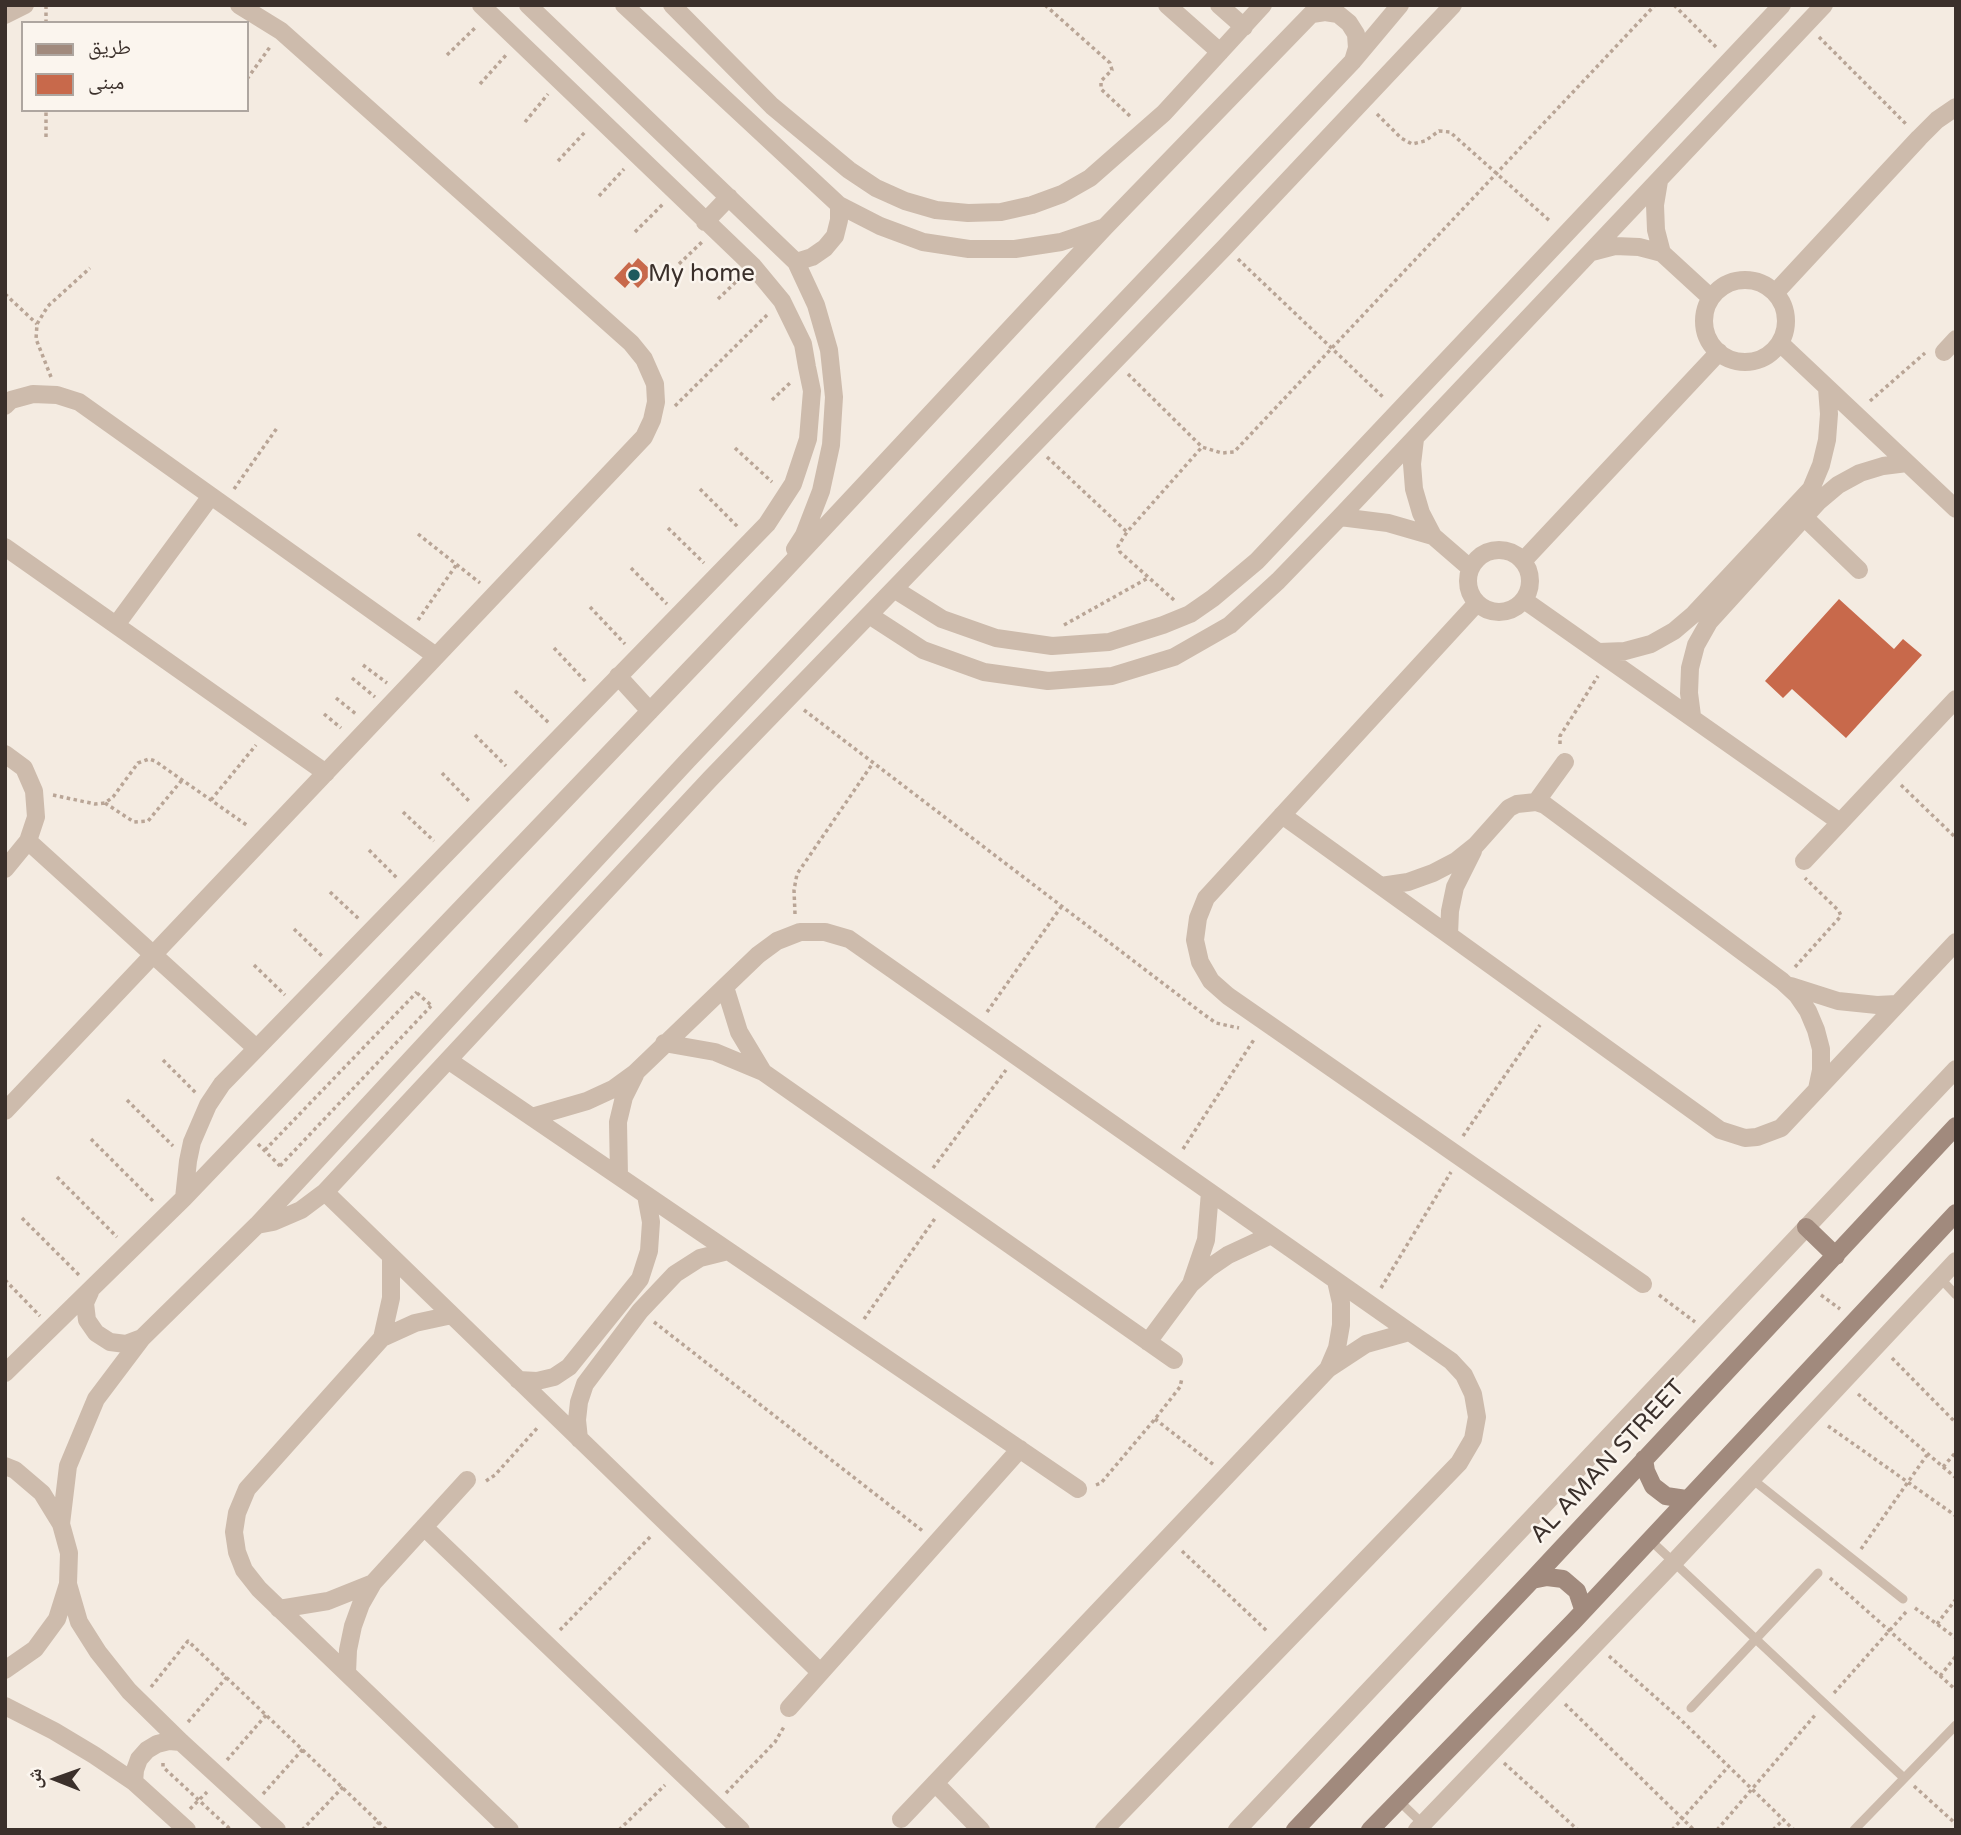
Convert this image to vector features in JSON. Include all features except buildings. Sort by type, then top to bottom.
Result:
[{"type":"street","points":[[5,15],[26,5]]},
{"type":"street","points":[[5,1111],[644,436],[652,420],[656,402],[655,384],[650,372],[644,359],[631,343],[281,31],[239,5]]},
{"type":"street","points":[[528,5],[796,262],[816,305],[829,350],[834,397],[832,433],[821,491],[804,535],[780,575]]},
{"type":"street","points":[[624,5],[839,205],[880,226],[912,238],[969,249],[1016,249],[1061,242],[1105,227]]},
{"type":"street","points":[[672,5],[772,106],[823,150],[876,188],[916,204],[968,213],[1001,212],[1022,207],[1062,194],[1090,178],[1145,131],[1263,5]]},
{"type":"street","points":[[1167,5],[1220,52]]},
{"type":"street","points":[[1219,5],[1244,27]]},
{"type":"street","points":[[61,1524],[68,1466],[96,1399],[142,1338],[257,1225],[688,760],[1353,61],[1400,5]]},
{"type":"street","points":[[257,1225],[294,1214],[325,1192],[710,779],[1225,247],[1452,5]]},
{"type":"street","points":[[894,589],[942,619],[996,638],[1052,646],[1109,642],[1189,614],[1213,598],[1257,561],[1782,5]]},
{"type":"street","points":[[869,615],[923,650],[984,673],[1048,681],[1112,676],[1174,657],[1230,625],[1278,581],[1415,439],[1824,5]]},
{"type":"street","points":[[184,1198],[192,1142],[208,1105],[222,1084],[767,524],[793,484],[808,439],[812,391],[803,344],[782,300],[753,266],[485,9]]},
{"type":"street","points":[[5,1373],[184,1198],[780,575],[1105,227],[1316,10],[1338,14],[1349,23],[1356,34],[1357,48],[1353,61]]},
{"type":"street","points":[[754,128],[772,106]]},
{"type":"street","points":[[1776,293],[1919,138],[1937,120],[1956,107]]},
{"type":"street","points":[[1659,181],[1656,230],[1662,253]]},
{"type":"street","points":[[709,226],[729,197]]},
{"type":"street","points":[[796,262],[818,253],[835,236],[839,205]]},
{"type":"street","points":[[1592,252],[1615,246],[1639,247],[1662,253],[1711,298]]},
{"type":"street","points":[[1750,280],[1764,284],[1776,293],[1784,308],[1786,326],[1780,343],[1765,356],[1746,362],[1727,358],[1712,345],[1704,316],[1711,298],[1722,287],[1735,281],[1750,280]]},
{"type":"street","points":[[1780,343],[1956,509]]},
{"type":"street","points":[[1523,561],[1719,352]]},
{"type":"street","points":[[1604,655],[1651,643],[1674,631],[1811,489],[1827,440],[1827,388]]},
{"type":"street","points":[[5,406],[11,400],[33,394],[57,395],[79,402],[436,656]]},
{"type":"street","points":[[995,438],[1017,460]]},
{"type":"street","points":[[1415,439],[1412,464],[1414,489],[1421,513],[1433,536],[1470,568]]},
{"type":"street","points":[[1692,716],[1690,668],[1696,645],[1709,622],[1804,517],[1838,485],[1860,473],[1883,466],[1908,463]]},
{"type":"street","points":[[116,625],[217,500]]},
{"type":"street","points":[[1340,517],[1388,523],[1433,536]]},
{"type":"street","points":[[1804,517],[1859,570]]},
{"type":"street","points":[[5,547],[326,772]]},
{"type":"street","points":[[1491,550],[1508,551],[1523,561],[1530,576],[1530,584],[1524,600],[1517,607],[1507,611],[1486,609],[1477,603],[1469,590],[1470,568],[1482,554],[1491,550]]},
{"type":"street","points":[[1524,600],[1840,822]]},
{"type":"street","points":[[1477,603],[1206,898],[1198,918],[1195,940],[1200,962],[1211,981],[1228,996],[1643,1284]]},
{"type":"street","points":[[618,676],[650,711]]},
{"type":"street","points":[[1804,861],[1956,699]]},
{"type":"street","points":[[5,754],[24,768],[34,791],[36,817],[28,841],[5,869]]},
{"type":"street","points":[[688,760],[710,779]]},
{"type":"street","points":[[1536,802],[1565,762]]},
{"type":"street","points":[[1381,886],[1433,873],[1456,861],[1476,845],[1509,808],[1527,802],[1545,806],[1782,981],[1797,995],[1808,1011],[1821,1049],[1817,1089]]},
{"type":"street","points":[[1282,816],[1720,1130],[1732,1135],[1757,1137],[1781,1128],[1956,942]]},
{"type":"street","points":[[28,841],[256,1048]]},
{"type":"street","points":[[1449,935],[1455,887],[1476,845]]},
{"type":"street","points":[[532,1117],[587,1101],[612,1089],[635,1073],[724,986],[777,941],[800,932],[825,932],[849,939],[1451,1361],[1464,1375],[1474,1394],[1477,1417],[1473,1439],[1459,1464],[1104,1830]]},
{"type":"street","points":[[1782,981],[1800,990],[1838,1002],[1897,1004]]},
{"type":"street","points":[[724,986],[739,1031],[763,1072]]},
{"type":"street","points":[[664,1043],[715,1052],[763,1072],[1174,1360]]},
{"type":"street","points":[[448,1060],[1078,1489]]},
{"type":"street","points":[[1237,1830],[1956,1069]]},
{"type":"street","points":[[618,1177],[618,1122],[624,1097],[635,1073]]},
{"type":"street","name":"AL AMAN STREET","points":[[1294,1830],[1532,1580],[1956,1126]]},
{"type":"street","points":[[325,1192],[820,1672]]},
{"type":"street","points":[[1191,1284],[1206,1240],[1210,1192]]},
{"type":"street","points":[[518,1380],[537,1381],[554,1377],[569,1367],[640,1279],[649,1251],[651,1222],[646,1195]]},
{"type":"street","points":[[1370,1830],[1728,1458],[1956,1213]]},
{"type":"street","points":[[1807,1227],[1836,1256]]},
{"type":"street","points":[[1148,1342],[1191,1284],[1228,1255],[1272,1235]]},
{"type":"street","points":[[579,1438],[579,1402],[585,1384],[640,1311],[675,1274],[700,1258],[728,1251]]},
{"type":"street","points":[[382,1338],[391,1298],[391,1256]]},
{"type":"street","points":[[1423,1828],[1492,1751],[1674,1562],[1956,1261]]},
{"type":"street","points":[[1328,1369],[1337,1348],[1341,1325],[1341,1303],[1336,1281]]},
{"type":"street","points":[[92,1288],[85,1303],[87,1320],[96,1334],[110,1342],[126,1344],[142,1338]]},
{"type":"street","points":[[452,1315],[415,1323],[382,1338],[247,1489],[237,1513],[234,1532],[237,1552],[244,1570],[259,1589],[510,1830]]},
{"type":"street","points":[[901,1819],[1328,1369],[1366,1344],[1409,1332]]},
{"type":"street","points":[[789,1708],[1020,1449]]},
{"type":"street","points":[[1644,1459],[1653,1486],[1666,1496],[1686,1499]]},
{"type":"street","points":[[5,1466],[15,1470],[42,1493],[61,1524],[69,1553],[68,1584],[57,1619],[35,1649],[5,1670]]},
{"type":"street","points":[[347,1674],[353,1626],[373,1583],[467,1480]]},
{"type":"street","points":[[424,1527],[741,1830]]},
{"type":"street","points":[[1532,1580],[1547,1577],[1563,1579],[1577,1591],[1583,1609]]},
{"type":"street","points":[[279,1609],[328,1601],[373,1583]]},
{"type":"street","points":[[68,1584],[79,1622],[98,1651],[140,1701],[277,1830]]},
{"type":"street","points":[[5,1706],[64,1737],[134,1782],[183,1826]]},
{"type":"street","points":[[134,1782],[139,1759],[147,1750],[157,1744],[178,1739]]},
{"type":"street","points":[[935,1783],[981,1830]]},
{"type":"lane","points":[[1940,1278],[1956,1295]]},
{"type":"lane","points":[[1752,1479],[1903,1599]]},
{"type":"lane","points":[[1649,1539],[1904,1778]]},
{"type":"lane","points":[[1691,1708],[1820,1571]]},
{"type":"lane","points":[[1854,1830],[1956,1725]]},
{"type":"lane","points":[[1399,1801],[1423,1828]]},
{"type":"path","points":[[1045,5],[1110,62],[1112,70],[1101,81],[1101,89],[1145,131]]},
{"type":"path","points":[[1114,360],[1202,447],[1222,453],[1234,452],[1654,5]]},
{"type":"path","points":[[1674,5],[1730,60]]},
{"type":"path","points":[[447,55],[485,9]]},
{"type":"path","points":[[1806,24],[1919,138]]},
{"type":"path","points":[[248,78],[281,31]]},
{"type":"path","points":[[480,84],[519,41]]},
{"type":"path","points":[[525,122],[559,81]]},
{"type":"path","points":[[1363,100],[1406,142],[1419,143],[1433,133],[1450,132],[1565,234]]},
{"type":"path","points":[[46,112],[46,137]]},
{"type":"path","points":[[558,161],[598,119]]},
{"type":"path","points":[[599,196],[636,155]]},
{"type":"path","points":[[635,232],[674,193]]},
{"type":"path","points":[[679,264],[709,226]]},
{"type":"path","points":[[1225,247],[1398,412]]},
{"type":"path","points":[[718,299],[753,266]]},
{"type":"path","points":[[57,395],[36,338],[37,324],[47,306],[90,268]]},
{"type":"path","points":[[5,293],[37,324]]},
{"type":"path","points":[[674,407],[782,300]]},
{"type":"path","points":[[1856,414],[1922,355],[1950,346]]},
{"type":"path","points":[[217,500],[277,428]]},
{"type":"path","points":[[1033,443],[1127,532]]},
{"type":"path","points":[[1189,614],[1120,552],[1118,546],[1127,532],[1202,447]]},
{"type":"path","points":[[735,448],[786,495]]},
{"type":"path","points":[[700,489],[751,540]]},
{"type":"path","points":[[668,528],[716,576]]},
{"type":"path","points":[[418,534],[494,594]]},
{"type":"path","points":[[406,636],[457,564]]},
{"type":"path","points":[[631,568],[678,615]]},
{"type":"path","points":[[1058,628],[1148,578]]},
{"type":"path","points":[[590,607],[637,657]]},
{"type":"path","points":[[554,648],[599,695]]},
{"type":"path","points":[[1565,762],[1560,736],[1604,655]]},
{"type":"path","points":[[363,665],[401,693]]},
{"type":"path","points":[[352,678],[388,707]]},
{"type":"path","points":[[515,691],[562,734]]},
{"type":"path","points":[[336,698],[370,726]]},
{"type":"path","points":[[789,698],[1216,1023],[1241,1028],[1266,1023]]},
{"type":"path","points":[[211,800],[267,732]]},
{"type":"path","points":[[475,736],[519,778]]},
{"type":"path","points":[[34,791],[95,804],[105,803],[113,797],[138,763],[143,760],[155,761],[264,838]]},
{"type":"path","points":[[800,932],[794,905],[797,874],[873,763]]},
{"type":"path","points":[[1887,772],[1956,838]]},
{"type":"path","points":[[442,773],[483,814]]},
{"type":"path","points":[[105,803],[134,822],[148,821],[182,780]]},
{"type":"path","points":[[403,812],[446,852]]},
{"type":"path","points":[[369,850],[409,890]]},
{"type":"path","points":[[1782,981],[1841,916],[1804,875],[1804,861]]},
{"type":"path","points":[[330,892],[370,930]]},
{"type":"path","points":[[975,1028],[1062,906]]},
{"type":"path","points":[[294,929],[333,967]]},
{"type":"path","points":[[254,965],[296,1006]]},
{"type":"path","points":[[397,975],[448,1020]]},
{"type":"path","points":[[265,1150],[417,992]]},
{"type":"path","points":[[280,1166],[431,1006]]},
{"type":"path","points":[[1371,1305],[1456,1154],[1551,1008]]},
{"type":"path","points":[[1172,1166],[1266,1023]]},
{"type":"path","points":[[922,1183],[1016,1056]]},
{"type":"path","points":[[163,1060],[208,1105]]},
{"type":"path","points":[[127,1100],[188,1161]]},
{"type":"path","points":[[247,1132],[296,1183]]},
{"type":"path","points":[[91,1139],[167,1215]]},
{"type":"path","points":[[57,1177],[130,1251]]},
{"type":"path","points":[[852,1335],[947,1201]]},
{"type":"path","points":[[22,1218],[92,1288]]},
{"type":"path","points":[[5,1280],[52,1327]]},
{"type":"path","points":[[1643,1284],[1708,1331]]},
{"type":"path","points":[[1808,1285],[1854,1320]]},
{"type":"path","points":[[640,1311],[936,1542]]},
{"type":"path","points":[[1878,1344],[1956,1423]]},
{"type":"path","points":[[1078,1489],[1101,1483],[1180,1387],[1181,1372],[1174,1360]]},
{"type":"path","points":[[1843,1382],[1956,1478]]},
{"type":"path","points":[[467,1480],[483,1481],[495,1475],[552,1412]]},
{"type":"path","points":[[1812,1415],[1956,1516]]},
{"type":"path","points":[[1155,1419],[1227,1476]]},
{"type":"path","points":[[1943,1467],[1956,1452]]},
{"type":"path","points":[[1853,1560],[1927,1455]]},
{"type":"path","points":[[546,1644],[665,1522]]},
{"type":"path","points":[[1168,1537],[1282,1646]]},
{"type":"path","points":[[1820,1571],[1956,1690]]},
{"type":"path","points":[[1937,1624],[1956,1599]]},
{"type":"path","points":[[1717,1830],[1912,1605],[1956,1637]]},
{"type":"path","points":[[140,1701],[188,1641],[387,1830]]},
{"type":"path","points":[[1595,1644],[1680,1719],[1794,1830]]},
{"type":"path","points":[[1940,1676],[1956,1656]]},
{"type":"path","points":[[178,1739],[227,1677]]},
{"type":"path","points":[[1551,1690],[1694,1830]]},
{"type":"path","points":[[715,1805],[775,1742],[784,1727],[789,1708]]},
{"type":"path","points":[[183,1826],[199,1800],[267,1714]]},
{"type":"path","points":[[252,1806],[303,1749]]},
{"type":"path","points":[[1492,1751],[1578,1830]]},
{"type":"path","points":[[167,1757],[162,1763],[163,1767],[229,1828],[234,1817]]},
{"type":"path","points":[[1672,1830],[1728,1767]]},
{"type":"path","points":[[619,1830],[680,1771]]},
{"type":"path","points":[[183,1786],[192,1777]]},
{"type":"path","points":[[1904,1778],[1956,1824]]},
{"type":"path","points":[[200,1784],[216,1800]]},
{"type":"path","points":[[302,1830],[343,1787]]},
{"type":"path","points":[[1773,1830],[1783,1820]]},
{"type":"path","points":[[373,1830],[379,1822]]},
{"type":"place","name":"My home","points":[[634,275]]}]
